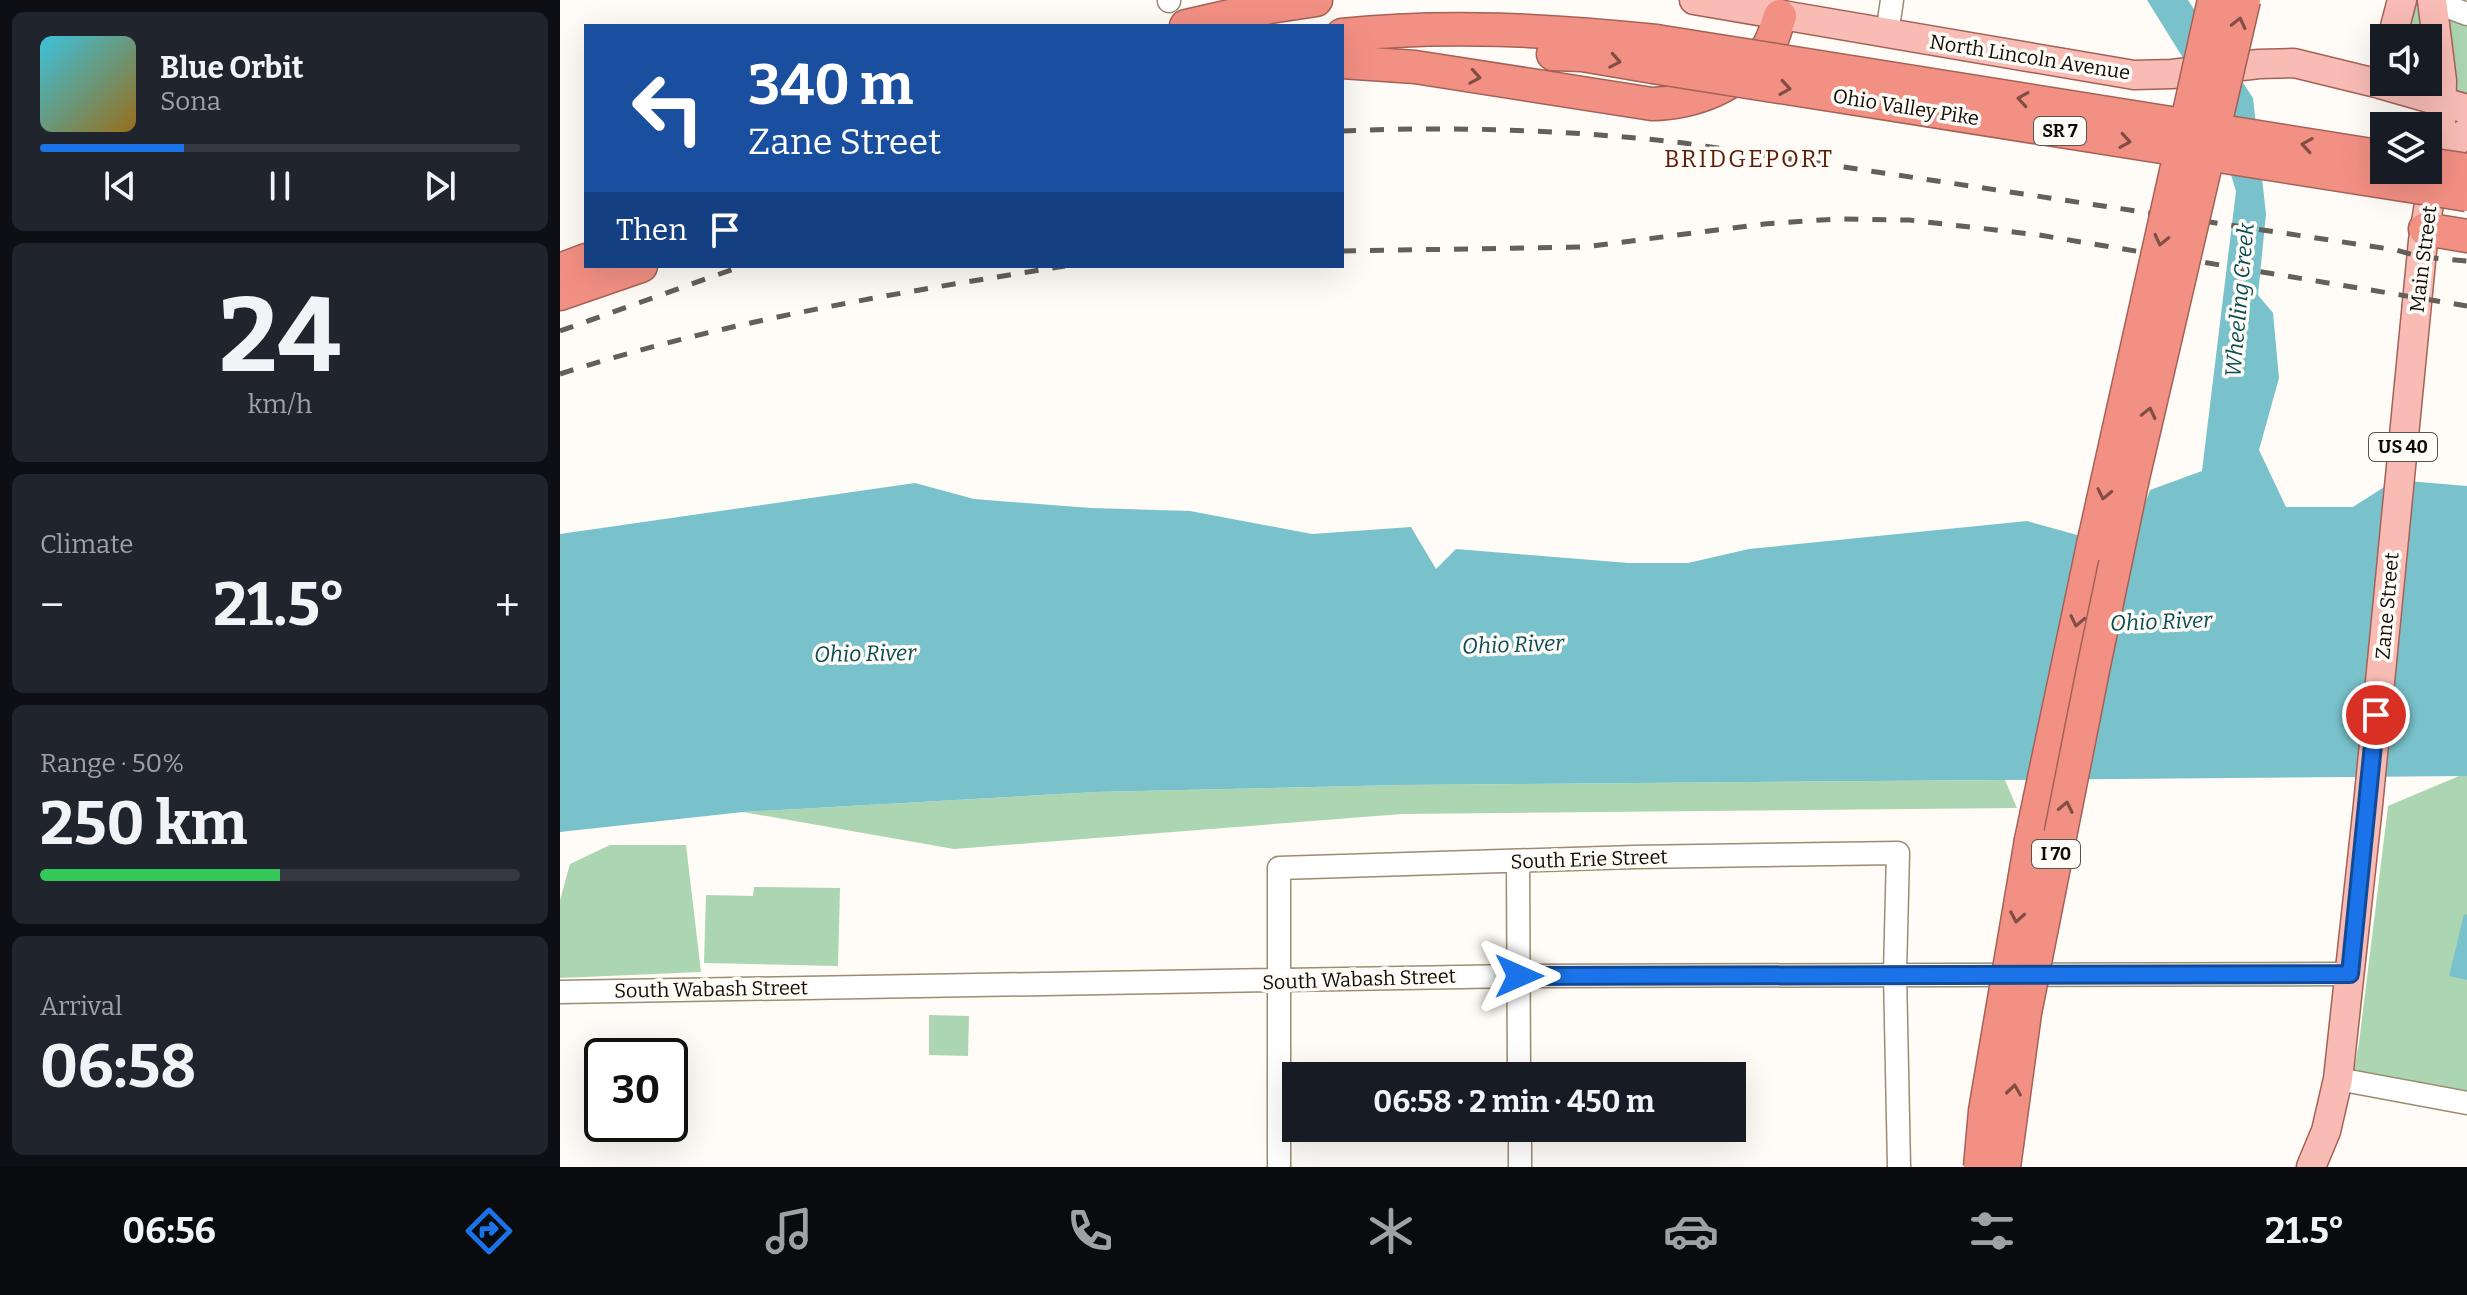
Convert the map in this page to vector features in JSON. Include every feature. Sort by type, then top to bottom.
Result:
[{"type":"highway","points":[[1195,24],[1316,0]]},
{"type":"highway","name":"I 70","points":[[2004,1167],[2025,1013],[2106,544],[2214,0]]},
{"type":"highway","name":"I 70","points":[[1980,1167],[1988,1095],[2031,840],[2244,0]]},
{"type":"highway","points":[[1344,62],[1415,67],[1543,89],[1652,104],[1667,103],[1713,92],[1741,74],[1767,49],[1782,8]]},
{"type":"highway","name":"Ohio Valley Pike","points":[[1344,35],[1490,29],[1585,34],[1654,54],[2467,195]]},
{"type":"highway","name":"Ohio Valley Pike","points":[[1344,55],[1485,50],[1582,55],[1654,54],[2370,155]]},
{"type":"highway","points":[[2425,229],[2467,236]]},
{"type":"highway","points":[[560,270],[618,268]]},
{"type":"highway","points":[[560,294],[595,270]]},
{"type":"main road","name":"North Lincoln Avenue","points":[[1694,0],[1782,8],[1887,34],[2119,73],[2154,75],[2274,63],[2370,74]]},
{"type":"main road","points":[[2396,24],[2402,0]]},
{"type":"main road","name":"Main Street","points":[[2415,328],[2425,229],[2444,168],[2454,106],[2440,59],[2432,1]]},
{"type":"main road","name":"North Lincoln Avenue","points":[[2430,96],[2454,106]]},
{"type":"main road","points":[[2444,168],[2453,144],[2467,132]]},
{"type":"main road","name":"Zane Street","points":[[2311,1167],[2326,1131],[2338,1079],[2415,328]]},
{"type":"street","points":[[1887,34],[1892,0]]},
{"type":"street","points":[[2432,1],[2467,14]]},
{"type":"street","name":"South Erie Street","points":[[1277,982],[1279,868],[1898,853],[1895,973]]},
{"type":"street","points":[[1518,861],[1519,1062]]},
{"type":"street","points":[[1895,973],[1899,1167]]},
{"type":"street","name":"South Wabash Street","points":[[560,992],[1519,976],[2350,974]]},
{"type":"street","points":[[1277,982],[1279,1167]]},
{"type":"street","points":[[2338,1079],[2467,1103]]},
{"type":"street","points":[[1520,1142],[1520,1167]]},
{"type":"green space","points":[[2402,0],[2432,0],[2467,14],[2467,109],[2422,96],[2442,96],[2442,24],[2396,24]]},
{"type":"green space","points":[[2459,776],[2467,776],[2467,1103],[2352,1081],[2388,806]]},
{"type":"green space","points":[[2005,780],[2017,808],[1402,814],[954,849],[743,812],[1095,792],[1399,785]]},
{"type":"green space","points":[[610,845],[686,845],[701,972],[560,978],[560,900],[570,864]]},
{"type":"green space","points":[[754,887],[840,888],[838,966],[704,963],[706,895],[753,896]]},
{"type":"green space","points":[[929,1015],[969,1016],[968,1056],[929,1055]]},
{"type":"water","points":[[2147,0],[2188,0],[2253,98],[2266,214],[2258,295],[2273,313],[2279,378],[2259,450],[2286,507],[2353,507],[2395,480],[2467,486],[2467,776],[1399,785],[1095,792],[743,812],[560,832],[560,534],[915,483],[974,499],[1091,508],[1190,511],[1312,534],[1411,527],[1436,569],[1456,549],[1629,563],[1688,563],[1749,549],[2027,521],[2128,549],[2150,490],[2202,471],[2236,191],[2206,95]]},
{"type":"water","points":[[2464,914],[2467,915],[2467,980],[2449,976]]},
{"type":"railway","points":[[1344,131],[1513,130],[1684,143],[2396,250],[2421,257],[2467,261]]},
{"type":"railway","points":[[1344,251],[1584,247],[1764,224],[1836,219],[1909,220],[2039,235],[2467,306]]},
{"type":"railway","points":[[560,331],[736,268]]},
{"type":"railway","points":[[560,374],[684,339],[811,310],[1053,268]]},
{"type":"district","name":"BRIDGEPORT","points":[[1749,159]]},
{"type":"route","points":[[1519,976],[2350,974],[2376,715]]},
{"type":"water label","name":"Wheeling Creek","points":[[2239,300]]},
{"type":"water label","name":"Ohio River","points":[[2161,621]]},
{"type":"water label","name":"Ohio River","points":[[1513,644]]},
{"type":"water label","name":"Ohio River","points":[[865,653]]}]
